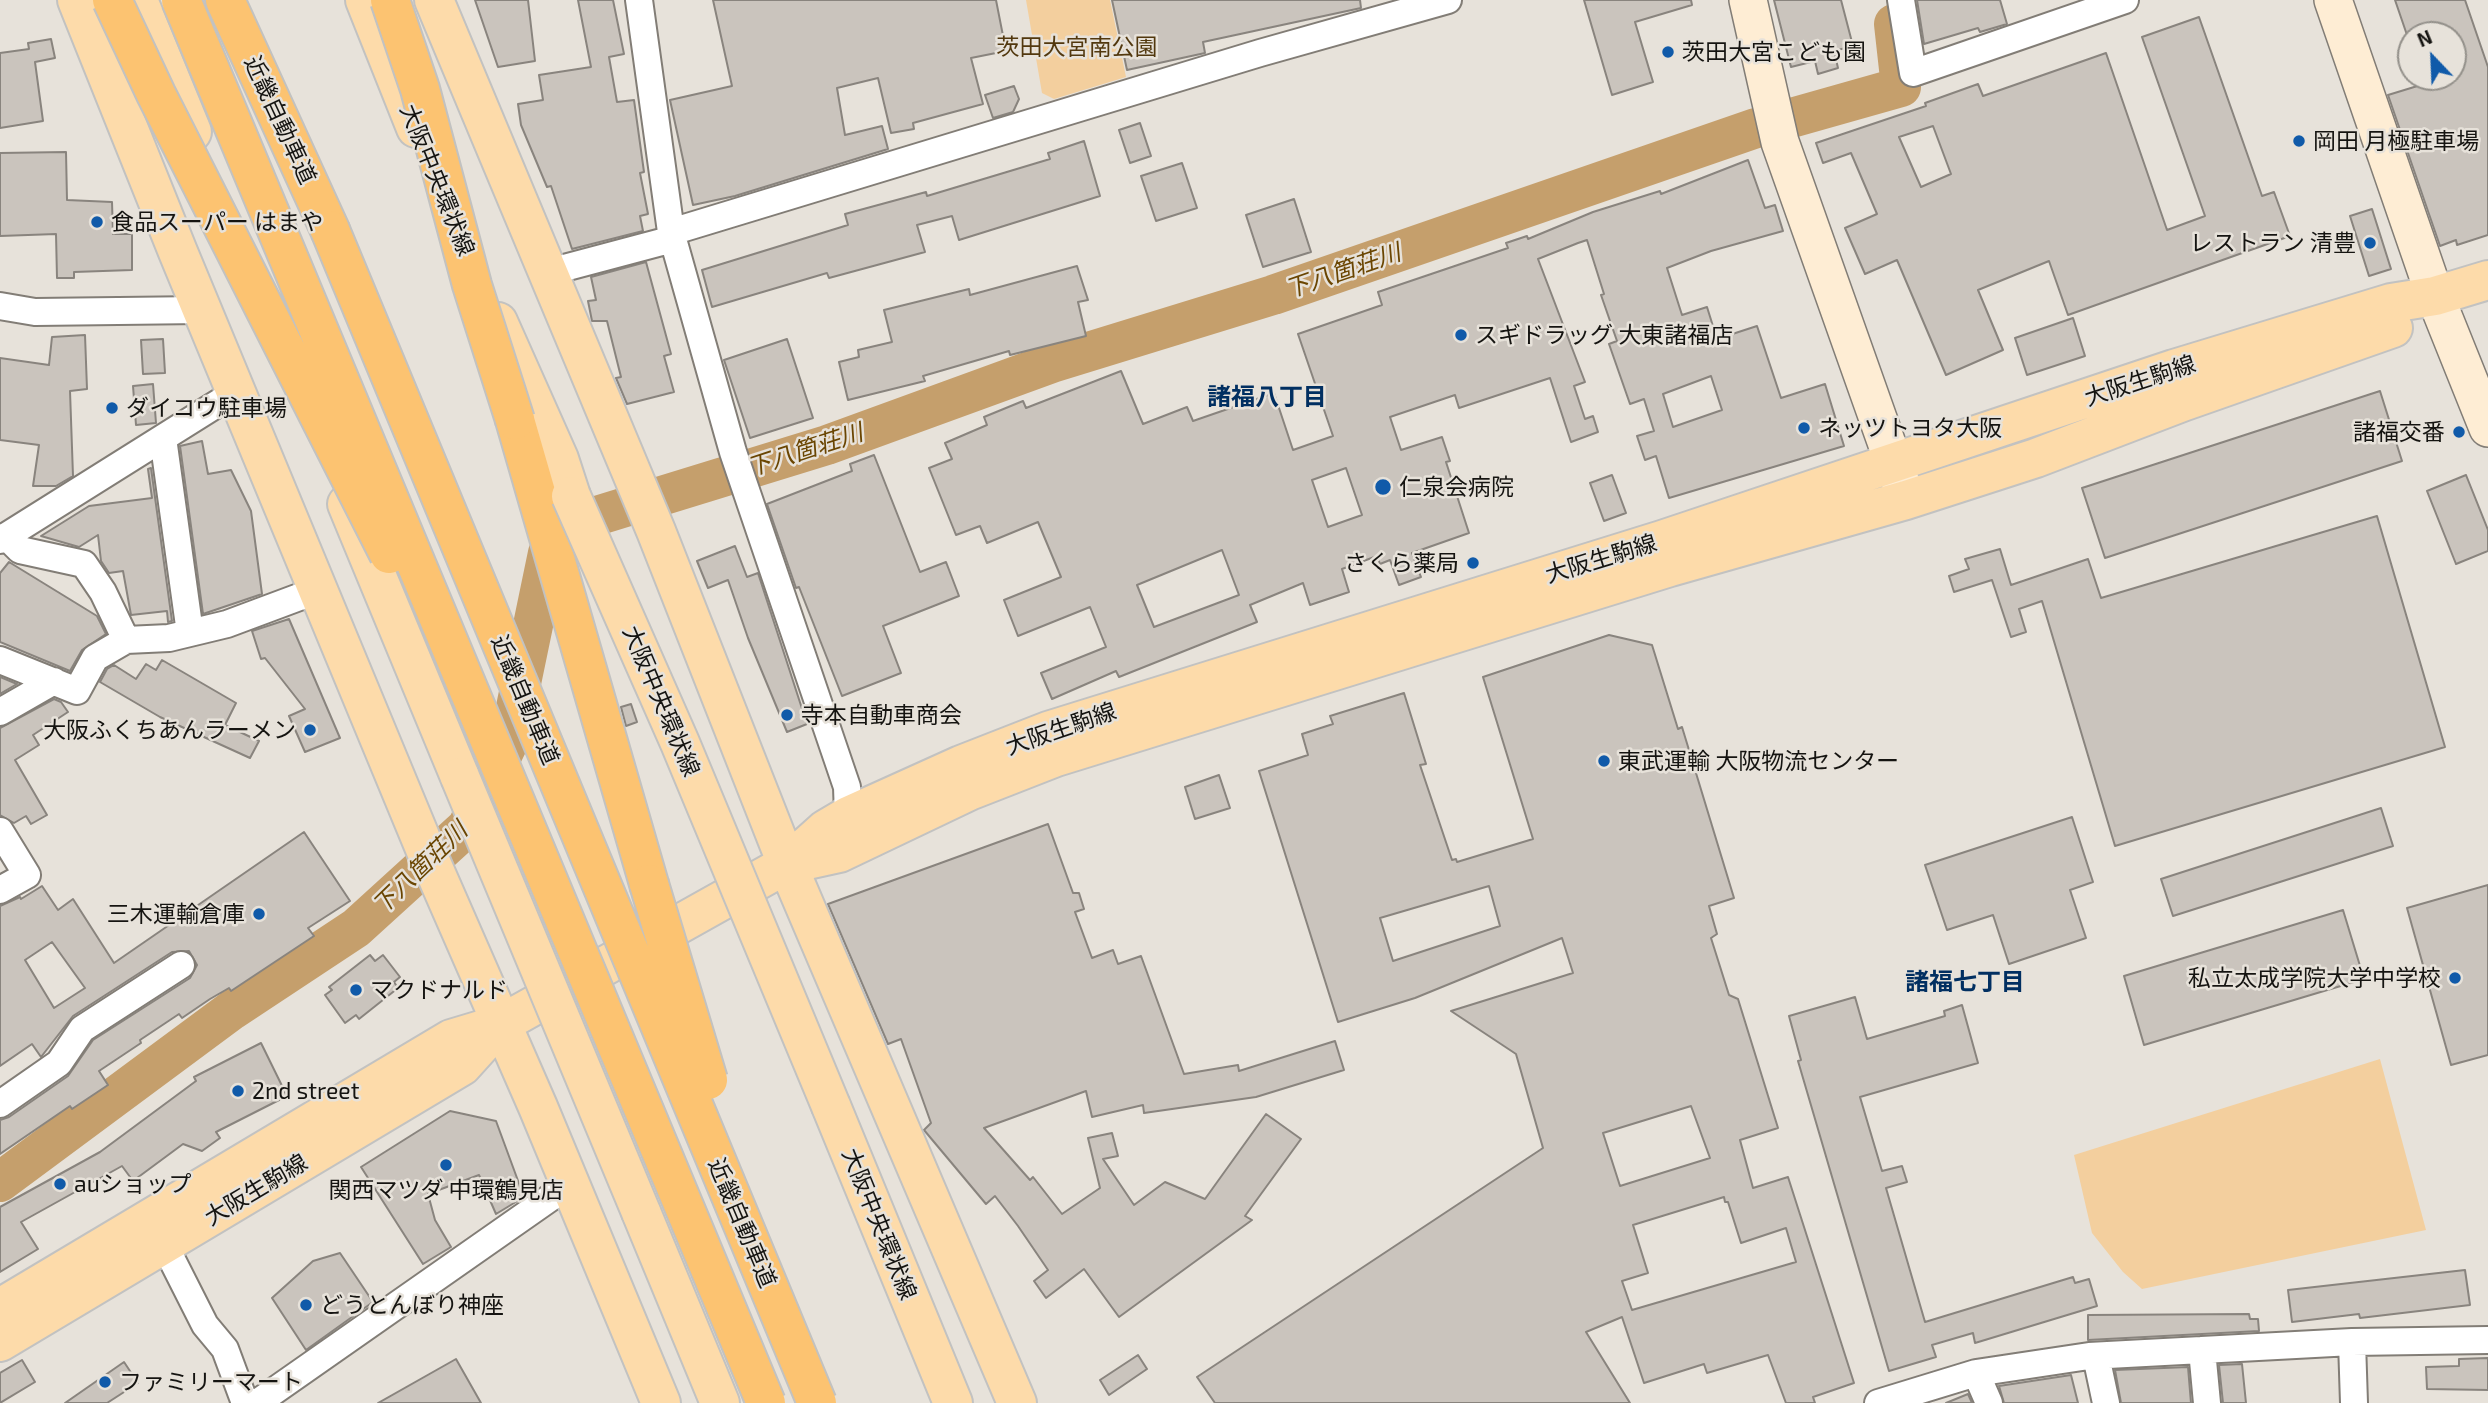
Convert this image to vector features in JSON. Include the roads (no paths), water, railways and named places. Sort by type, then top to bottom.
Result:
[{"type":"highway","points":[[112,0],[156,94],[424,625],[489,737]]},
{"type":"highway","name":"近畿自動車道","points":[[181,0],[766,1403]]},
{"type":"highway","name":"近畿自動車道","points":[[225,0],[330,230],[817,1403]]},
{"type":"highway","points":[[251,0],[330,230]]},
{"type":"highway","points":[[390,0],[420,89],[472,285],[515,421],[687,1018],[735,1157],[832,1403]]},
{"type":"main road","points":[[78,0],[202,310],[432,866],[570,1184],[660,1403]]},
{"type":"main road","points":[[88,0],[145,104],[232,229]]},
{"type":"main road","points":[[138,0],[720,1403]]},
{"type":"main road","name":"大阪中央環状線","points":[[365,0],[442,194],[559,458],[571,496],[680,743],[953,1403]]},
{"type":"main road","points":[[404,0],[442,194]]},
{"type":"main road","points":[[433,0],[656,531],[787,864],[1017,1403]]},
{"type":"main road","name":"大阪生駒線","points":[[0,1308],[451,1039],[500,1024],[787,864],[826,828],[961,765],[1048,731],[1662,540],[2174,369],[2391,303],[2435,296],[2488,280]]},
{"type":"main road","name":"大阪生駒線","points":[[787,864],[839,853],[969,791],[1056,757],[1670,567],[1906,500],[2036,458],[2185,401],[2395,327],[2435,296]]},
{"type":"main road","name":"大阪生駒線","points":[[0,1342],[462,1066],[500,1024]]},
{"type":"street","points":[[639,0],[672,235],[733,452],[847,786],[848,817]]},
{"type":"street","points":[[549,272],[1252,55],[1448,0]]},
{"type":"street","points":[[1748,0],[1780,142],[1906,500]]},
{"type":"street","points":[[1901,0],[1913,73],[2125,0]]},
{"type":"street","points":[[2333,0],[2435,296],[2488,428]]},
{"type":"street","points":[[0,306],[35,312],[202,310]]},
{"type":"street","points":[[127,640],[103,592],[84,564],[20,550],[3,538],[236,392]]},
{"type":"street","points":[[163,438],[190,633]]},
{"type":"street","points":[[0,660],[77,691],[95,658],[127,640],[169,638],[227,625],[318,590]]},
{"type":"street","points":[[0,712],[54,681]]},
{"type":"street","points":[[0,831],[27,874],[0,891]]},
{"type":"street","points":[[0,1104],[59,1063],[82,1029],[181,965]]},
{"type":"street","points":[[257,1403],[570,1184]]},
{"type":"street","points":[[164,1244],[205,1325],[225,1349],[245,1403]]},
{"type":"street","points":[[1878,1403],[1976,1373],[2096,1356],[2352,1342],[2488,1340]]},
{"type":"street","points":[[2352,1342],[2354,1403]]},
{"type":"street","points":[[2202,1350],[2207,1403]]},
{"type":"street","points":[[2096,1356],[2106,1403]]},
{"type":"street","points":[[1976,1373],[1989,1403]]},
{"type":"waterway","name":"下八箇荘川","points":[[0,1182],[232,1010],[356,928],[467,827],[509,741],[548,553],[593,517],[827,445],[1052,363],[1273,295],[1756,128],[1901,87],[1894,24]]},
{"type":"place","name":"茨田大宮こども園","points":[[1668,52]]},
{"type":"place","name":"岡田 月極駐車場","points":[[2299,141]]},
{"type":"place","name":"食品スーパー はまや","points":[[97,222]]},
{"type":"place","name":"レストラン 清豊","points":[[2370,243]]},
{"type":"place","name":"スギドラッグ 大東諸福店","points":[[1461,335]]},
{"type":"place","name":"ダイコウ駐車場","points":[[112,408]]},
{"type":"place","name":"ネッツトヨタ大阪","points":[[1804,428]]},
{"type":"place","name":"諸福交番","points":[[2459,432]]},
{"type":"place","name":"仁泉会病院","points":[[1383,487]]},
{"type":"place","name":"さくら薬局","points":[[1473,563]]},
{"type":"place","name":"寺本自動車商会","points":[[787,715]]},
{"type":"place","name":"大阪ふくちあんラーメン","points":[[310,730]]},
{"type":"place","name":"東武運輸 大阪物流センター","points":[[1604,761]]},
{"type":"place","name":"三木運輸倉庫","points":[[259,914]]},
{"type":"place","name":"私立太成学院大学中学校","points":[[2455,978]]},
{"type":"place","name":"マクドナルド","points":[[356,990]]},
{"type":"place","name":"2nd street","points":[[238,1091]]},
{"type":"place","name":"関西マツダ 中環鶴見店","points":[[446,1165]]},
{"type":"place","name":"auショップ","points":[[60,1184]]},
{"type":"place","name":"どうとんぼり神座","points":[[306,1305]]},
{"type":"place","name":"ファミリーマート","points":[[105,1382]]},
{"type":"district","name":"諸福八丁目","points":[[1267,397]]},
{"type":"district","name":"諸福七丁目","points":[[1965,982]]},
{"type":"park label","name":"茨田大宮南公園","points":[[1077,47]]}]
